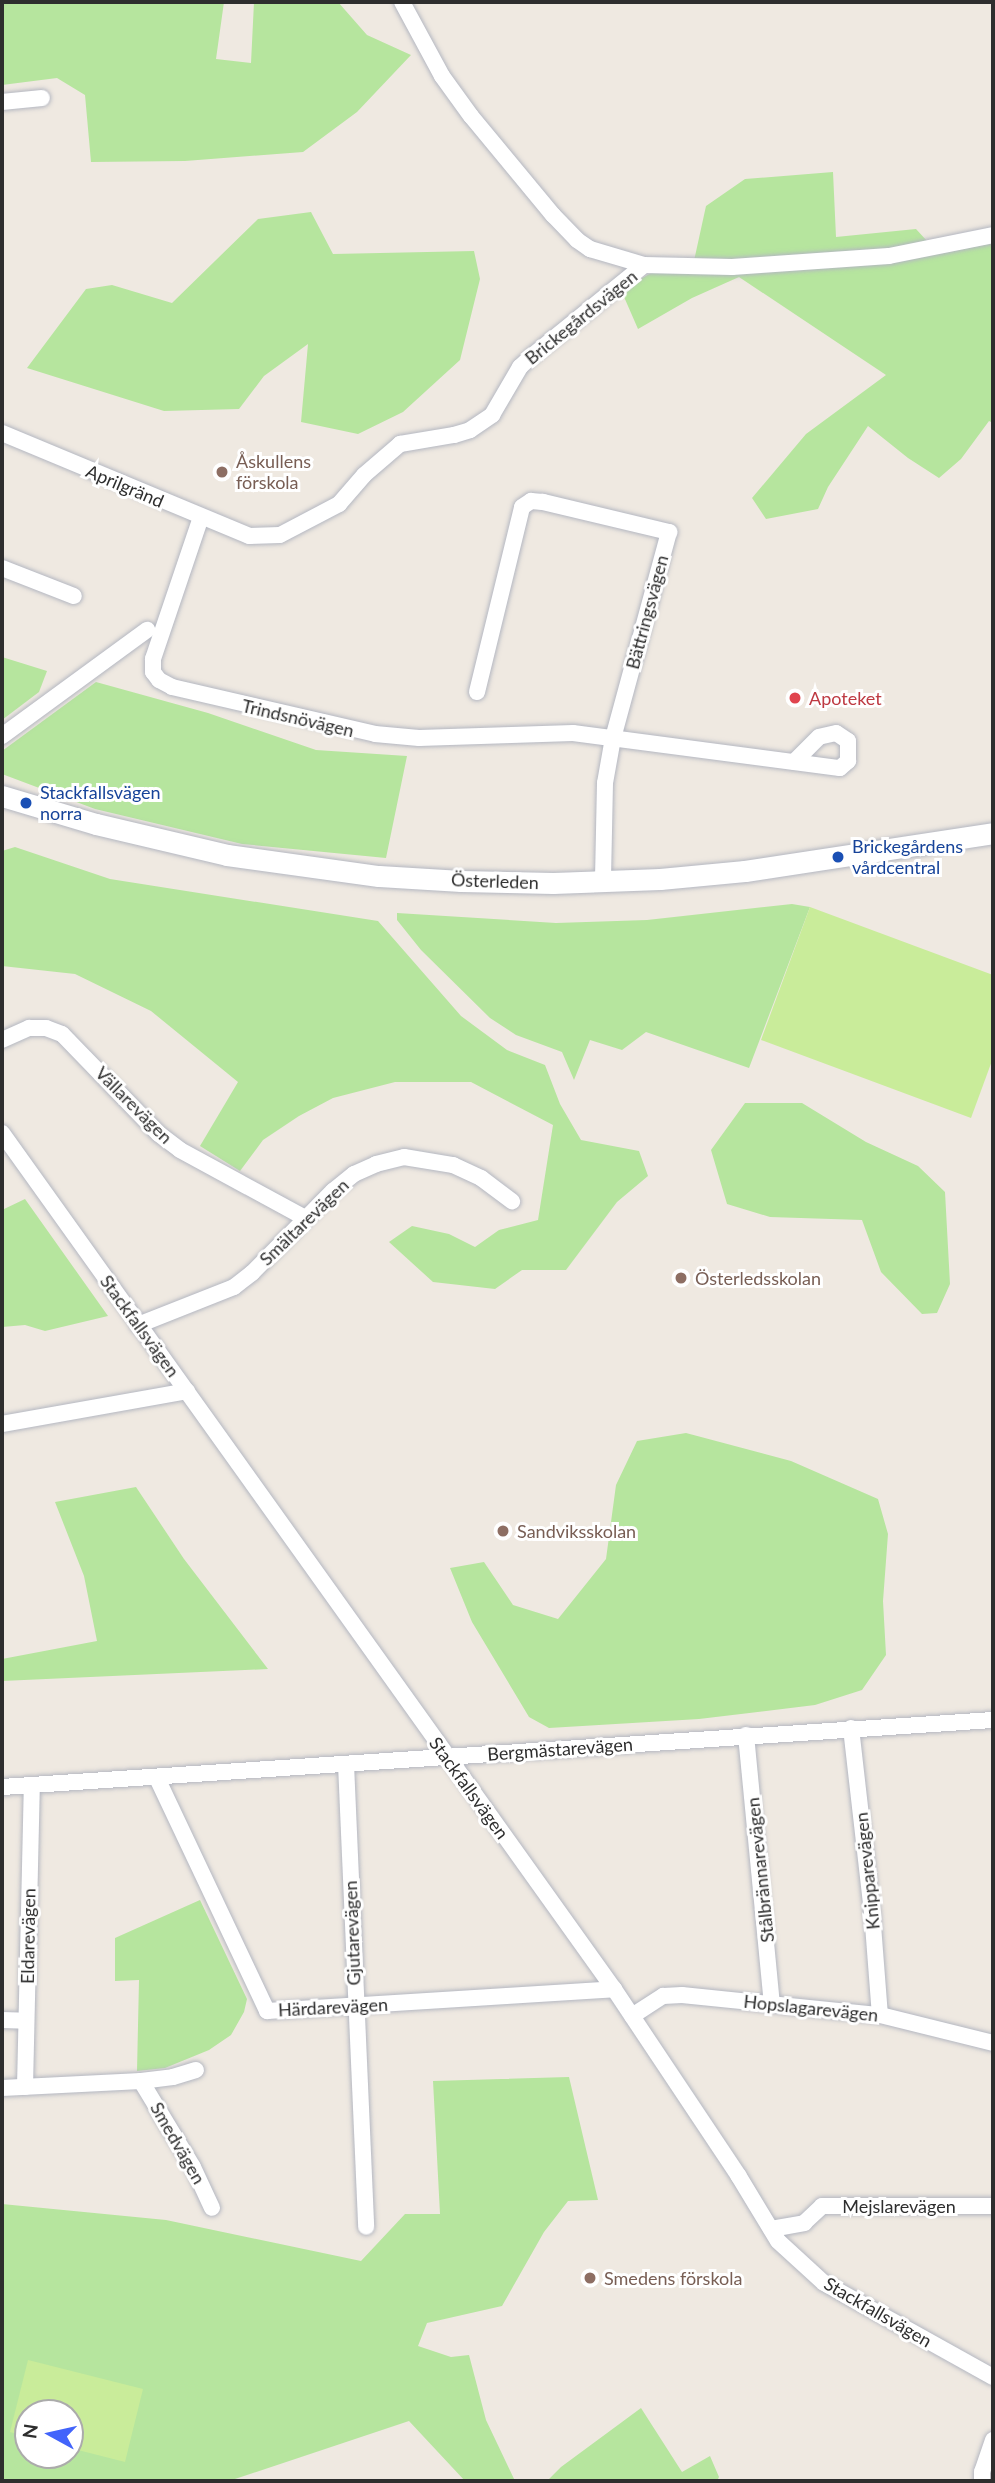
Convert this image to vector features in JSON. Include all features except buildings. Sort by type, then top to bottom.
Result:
[{"type":"main road","name":"Österleden","points":[[2,796],[182,846],[296,866],[379,876],[461,881],[603,882],[745,871],[993,833]]},
{"type":"street","name":"Brickegårdsvägen","points":[[402,2],[442,76],[471,116],[553,215],[577,240],[590,249],[644,265],[732,267],[889,256],[993,235]]},
{"type":"street","points":[[2,102],[42,98]]},
{"type":"street","name":"Brickegårdsvägen","points":[[249,536],[267,537],[288,533],[339,505],[364,475],[400,444],[470,430],[492,415],[520,367],[644,265]]},
{"type":"street","name":"Aprilgränd","points":[[2,433],[249,536]]},
{"type":"street","name":"Bättringsvägen","points":[[477,692],[522,507],[531,501],[543,502],[669,532],[613,738],[605,783],[603,882]]},
{"type":"street","name":"Trindsnövägen","points":[[201,517],[155,649],[153,672],[165,684],[375,734],[443,737],[554,733],[613,738]]},
{"type":"street","points":[[2,568],[74,596]]},
{"type":"street","points":[[2,736],[147,630]]},
{"type":"street","points":[[613,738],[794,762]]},
{"type":"street","name":"Vällarevägen","points":[[2,1040],[29,1028],[47,1028],[62,1034],[159,1134],[180,1150],[305,1217]]},
{"type":"street","name":"Stackfallsvägen","points":[[2,1133],[614,1989],[738,2175],[778,2241],[824,2283],[993,2377]]},
{"type":"street","name":"Smältarevägen","points":[[138,1325],[234,1287],[305,1217],[354,1174],[404,1157],[453,1165],[481,1178],[512,1201]]},
{"type":"street","points":[[2,1424],[187,1391]]},
{"type":"street","name":"Bergmästarevägen","points":[[2,1787],[993,1720]]},
{"type":"street","name":"Knipparevägen","points":[[851,1728],[872,1912],[880,2015]]},
{"type":"street","name":"Stålbrännarevägen","points":[[746,1735],[772,2004]]},
{"type":"street","name":"Gjutarevägen","points":[[346,1764],[366,2227]]},
{"type":"street","name":"Härdarevägen","points":[[157,1778],[267,2011],[614,1989]]},
{"type":"street","name":"Eldarevägen","points":[[25,2087],[32,1786]]},
{"type":"street","name":"Hopslagarevägen","points":[[632,2016],[663,1996],[682,1995],[880,2015],[993,2043]]},
{"type":"street","points":[[2,2020],[26,2021]]},
{"type":"street","name":"Smedvägen","points":[[2,2088],[141,2081],[173,2077],[195,2070]]},
{"type":"street","name":"Smedvägen","points":[[141,2081],[193,2166],[212,2208]]},
{"type":"street","name":"Mejslarevägen","points":[[771,2229],[804,2223],[822,2206],[993,2206]]},
{"type":"street","points":[[982,2481],[982,2472],[993,2440]]},
{"type":"green space","points":[[2,2],[224,2],[216,59],[251,63],[254,2],[338,2],[367,35],[411,55],[357,112],[303,152],[185,161],[91,162],[85,95],[57,78],[2,85]]},
{"type":"green space","points":[[833,172],[836,237],[916,229],[939,254],[993,243],[993,423],[989,421],[961,459],[939,478],[908,458],[868,426],[828,487],[818,509],[766,519],[752,498],[806,434],[886,375],[739,277],[692,298],[638,329],[621,290],[660,268],[692,270],[706,206],[745,179]]},
{"type":"green space","points":[[311,212],[333,254],[474,251],[480,279],[460,360],[403,412],[358,434],[301,422],[308,344],[264,376],[239,409],[164,411],[27,368],[86,289],[112,285],[172,303],[258,219]]},
{"type":"green space","points":[[2,657],[47,671],[39,692],[2,720]]},
{"type":"green space","points":[[96,682],[208,713],[316,750],[407,756],[386,858],[242,844],[95,809],[2,774],[2,751]]},
{"type":"green space","points":[[15,847],[110,879],[378,921],[461,1016],[507,1050],[545,1065],[560,1104],[581,1140],[639,1151],[648,1176],[617,1202],[566,1270],[522,1270],[495,1289],[433,1282],[389,1242],[412,1226],[449,1234],[475,1247],[499,1230],[538,1220],[553,1125],[471,1082],[395,1082],[333,1098],[299,1116],[263,1140],[240,1171],[200,1146],[238,1082],[151,1011],[75,974],[2,966],[2,851]]},
{"type":"green space","points":[[792,904],[810,907],[749,1068],[646,1032],[622,1050],[590,1040],[574,1080],[562,1052],[516,1035],[490,1018],[421,950],[397,920],[397,913],[556,923],[647,920]]},
{"type":"green space","points":[[810,907],[993,975],[993,1058],[971,1118],[761,1040]]},
{"type":"green space","points":[[745,1103],[802,1103],[866,1142],[918,1166],[945,1192],[950,1284],[937,1313],[922,1314],[881,1272],[862,1220],[770,1217],[727,1204],[711,1150]]},
{"type":"green space","points":[[25,1199],[108,1316],[45,1331],[25,1325],[2,1327],[2,1210]]},
{"type":"green space","points":[[686,1433],[791,1461],[878,1499],[888,1534],[883,1601],[886,1655],[862,1690],[815,1705],[699,1719],[549,1728],[529,1717],[472,1622],[450,1568],[484,1562],[513,1605],[558,1619],[606,1559],[616,1485],[637,1441]]},
{"type":"green space","points":[[136,1487],[184,1559],[268,1669],[2,1681],[2,1659],[97,1641],[84,1576],[55,1502]]},
{"type":"green space","points":[[200,1900],[247,1999],[244,2012],[231,2035],[209,2050],[165,2068],[137,2071],[139,1980],[115,1981],[115,1938]]},
{"type":"green space","points":[[569,2077],[598,2200],[568,2201],[544,2232],[502,2306],[427,2323],[418,2346],[451,2357],[469,2355],[486,2420],[515,2481],[465,2481],[409,2421],[229,2481],[2,2481],[2,2204],[166,2220],[361,2261],[405,2214],[440,2214],[433,2081]]},
{"type":"green space","points":[[28,2360],[143,2389],[125,2462],[84,2452],[84,2399],[18,2399]]},
{"type":"green space","points":[[641,2408],[682,2472],[710,2456],[719,2477],[717,2481],[547,2481],[561,2467]]},
{"type":"green space","points":[[14,2416],[14,2433],[10,2432]]},
{"type":"place","name":"Åskullens förskola","points":[[222,472]]},
{"type":"place","name":"Apoteket","points":[[795,698]]},
{"type":"place","name":"Stackfallsvägen norra","points":[[26,803]]},
{"type":"place","name":"Brickegårdens vårdcentral","points":[[838,857]]},
{"type":"place","name":"Österledsskolan","points":[[681,1278]]},
{"type":"place","name":"Sandviksskolan","points":[[503,1531]]},
{"type":"place","name":"Smedens förskola","points":[[590,2278]]}]
